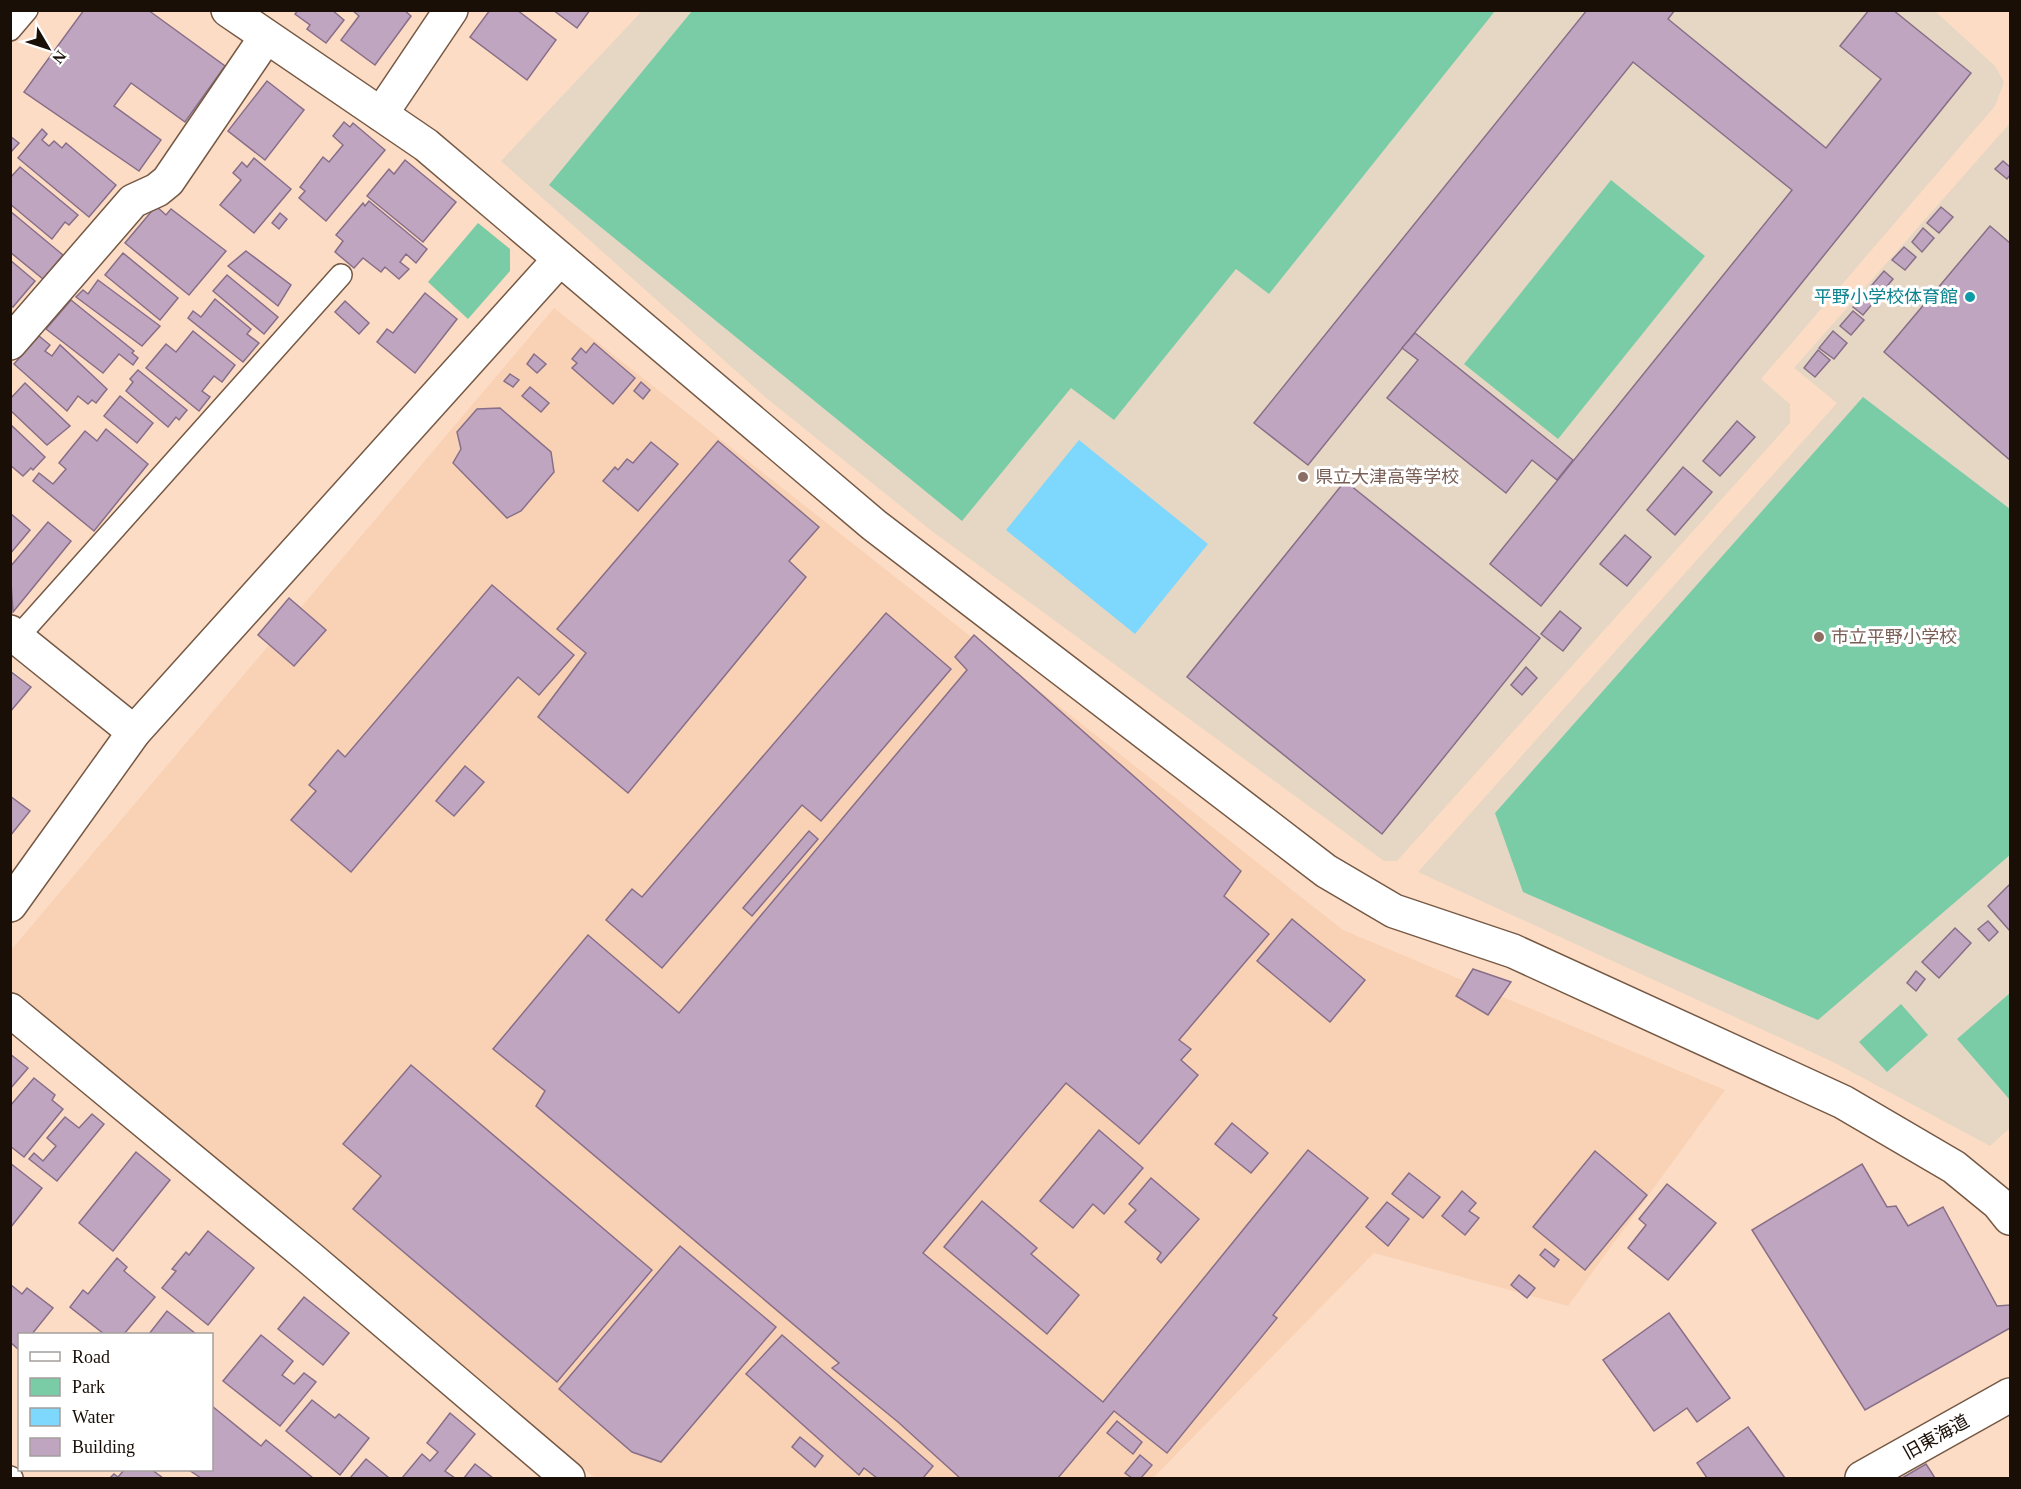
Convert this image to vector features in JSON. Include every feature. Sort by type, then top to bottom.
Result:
[{"type":"street","points":[[228,10],[426,145],[874,525],[1326,871],[1394,911],[1513,951],[1843,1102],[1954,1167],[1998,1203],[2010,1218]]},
{"type":"street","points":[[381,114],[451,10]]},
{"type":"street","points":[[10,343],[133,201],[157,190],[168,181],[266,37]]},
{"type":"street","points":[[10,905],[134,732],[559,260]]},
{"type":"street","points":[[14,635],[134,732]]},
{"type":"street","points":[[10,1010],[310,1258],[568,1479]]},
{"type":"street","name":"旧東海道","points":[[1862,1479],[2010,1395]]},
{"type":"lane","points":[[10,30],[27,10]]},
{"type":"lane","points":[[14,635],[341,275]]},
{"type":"shaded area","name":"県立大津高等学校","points":[[642,11],[1935,11],[1995,66],[2004,82],[1995,106],[1761,379],[1790,404],[1790,423],[1397,861],[1384,861],[933,532],[765,397],[501,161]]},
{"type":"shaded area","name":"市立平野小学校","points":[[2010,123],[2010,1128],[1990,1146],[1833,1062],[1418,872],[1837,403],[1794,368]]},
{"type":"shaded area","points":[[554,308],[1343,930],[1725,1090],[1568,1306],[1374,1253],[1153,1478],[595,1478],[11,993],[11,950]]},
{"type":"green space","points":[[692,11],[1495,11],[1269,294],[1236,269],[1114,420],[1071,388],[962,521],[549,185]]},
{"type":"green space","points":[[1611,180],[1705,256],[1558,439],[1464,364]]},
{"type":"green space","points":[[478,223],[510,249],[510,271],[468,319],[428,282]]},
{"type":"green space","name":"市立平野小学校","points":[[1863,397],[2010,509],[2010,855],[1818,1020],[1523,892],[1495,813]]},
{"type":"green space","points":[[2010,993],[2010,1100],[1957,1039]]},
{"type":"green space","points":[[1901,1004],[1928,1035],[1887,1072],[1859,1042]]},
{"type":"water","points":[[1079,440],[1208,544],[1135,634],[1006,530]]},
{"type":"building","points":[[84,10],[148,10],[225,66],[185,122],[131,83],[114,106],[161,140],[139,171],[24,92]]},
{"type":"building","points":[[298,10],[332,10],[344,20],[326,43],[307,29],[310,25],[295,14]]},
{"type":"building","points":[[352,10],[404,10],[411,16],[375,65],[341,40],[359,16]]},
{"type":"building","points":[[490,10],[517,10],[556,40],[527,80],[470,37]]},
{"type":"building","points":[[553,10],[590,10],[577,28]]},
{"type":"building","points":[[1587,10],[1675,10],[1668,19],[1826,148],[1881,79],[1840,46],[1869,10],[1893,10],[1971,73],[1541,606],[1490,564],[1792,190],[1633,62],[1308,465],[1254,423]]},
{"type":"building","points":[[267,81],[304,110],[265,160],[228,131]]},
{"type":"building","points":[[344,122],[350,127],[353,123],[385,150],[326,221],[299,198],[305,191],[300,187],[323,157],[329,162],[343,145],[333,136]]},
{"type":"building","points":[[42,129],[47,134],[42,140],[49,146],[54,141],[62,148],[66,143],[116,185],[89,217],[18,158]]},
{"type":"building","points":[[10,136],[19,143],[10,153]]},
{"type":"building","points":[[254,158],[291,189],[254,233],[220,205],[241,180],[233,173],[242,162],[247,167]]},
{"type":"building","points":[[405,160],[456,202],[423,242],[367,196],[389,169],[394,174]]},
{"type":"building","points":[[2003,161],[2010,167],[2010,175],[2007,179],[1995,169]]},
{"type":"building","points":[[20,167],[78,215],[69,225],[65,222],[52,239],[10,204],[10,178]]},
{"type":"building","points":[[369,201],[427,249],[416,263],[406,254],[400,262],[409,269],[399,279],[385,267],[381,272],[363,258],[354,268],[335,252],[343,241],[336,235],[363,203],[365,206]]},
{"type":"building","points":[[156,206],[166,215],[171,209],[226,251],[189,295],[125,243]]},
{"type":"building","points":[[1941,207],[1953,217],[1939,233],[1927,223]]},
{"type":"building","points":[[10,211],[63,255],[43,279],[10,252]]},
{"type":"building","points":[[280,213],[287,219],[279,229],[272,223]]},
{"type":"building","name":"平野小学校体育館","points":[[1990,226],[2010,243],[2010,460],[1884,352]]},
{"type":"building","points":[[1923,228],[1934,238],[1922,252],[1912,242]]},
{"type":"building","points":[[1904,247],[1916,257],[1905,270],[1892,260]]},
{"type":"building","points":[[246,251],[291,285],[278,306],[228,266]]},
{"type":"building","points":[[123,253],[178,298],[160,320],[105,275]]},
{"type":"building","points":[[10,260],[35,281],[13,307],[10,305]]},
{"type":"building","points":[[1884,271],[1893,279],[1863,315],[1853,307]]},
{"type":"building","points":[[227,275],[278,317],[264,334],[213,291]]},
{"type":"building","points":[[98,280],[160,326],[142,346],[76,297],[83,290],[88,294]]},
{"type":"building","points":[[425,293],[457,319],[415,373],[377,342],[387,329],[393,333]]},
{"type":"building","points":[[215,299],[251,329],[247,334],[259,343],[243,362],[188,318],[193,311],[201,317]]},
{"type":"building","points":[[71,300],[134,351],[132,353],[138,358],[133,365],[119,354],[103,373],[46,329]]},
{"type":"building","points":[[345,301],[369,323],[359,334],[335,312]]},
{"type":"building","points":[[1853,311],[1864,320],[1851,335],[1840,326]]},
{"type":"building","points":[[193,331],[235,365],[222,382],[214,376],[202,391],[210,397],[199,411],[146,368],[166,344],[176,352]]},
{"type":"building","points":[[1833,331],[1847,343],[1834,359],[1819,348]]},
{"type":"building","points":[[1415,333],[1573,460],[1557,480],[1532,460],[1506,493],[1387,398],[1418,360],[1402,348]]},
{"type":"building","points":[[39,336],[50,345],[45,351],[52,356],[60,345],[107,389],[96,403],[92,400],[88,404],[78,396],[67,411],[14,364]]},
{"type":"building","points":[[594,343],[635,378],[613,404],[572,368],[577,363],[572,359],[581,348],[586,353]]},
{"type":"building","points":[[1818,350],[1830,360],[1815,377],[1804,368]]},
{"type":"building","points":[[534,354],[546,364],[537,373],[527,364]]},
{"type":"building","points":[[138,370],[187,410],[179,420],[176,417],[168,427],[126,391],[133,382],[130,379]]},
{"type":"building","points":[[510,374],[519,380],[513,387],[504,381]]},
{"type":"building","points":[[641,382],[650,390],[643,399],[634,391]]},
{"type":"building","points":[[25,383],[70,426],[47,445],[10,410],[10,399]]},
{"type":"building","points":[[530,387],[549,403],[541,412],[522,396]]},
{"type":"building","points":[[120,396],[153,423],[137,443],[104,416]]},
{"type":"building","points":[[500,408],[551,452],[554,472],[521,511],[507,518],[453,463],[461,449],[457,432],[477,409]]},
{"type":"building","points":[[1737,421],[1755,437],[1720,476],[1703,461]]},
{"type":"building","points":[[10,424],[45,457],[33,470],[31,468],[23,476],[10,465]]},
{"type":"building","points":[[106,429],[148,464],[94,531],[33,481],[39,473],[53,484],[66,469],[59,463],[85,431],[97,441]]},
{"type":"building","points":[[718,441],[819,527],[789,561],[806,577],[628,793],[538,717],[586,653],[557,629]]},
{"type":"building","points":[[651,442],[678,464],[638,511],[603,481],[615,467],[618,470],[627,459],[633,463]]},
{"type":"building","points":[[1683,467],[1712,492],[1675,535],[1647,510]]},
{"type":"building","points":[[1345,481],[1540,638],[1382,834],[1187,677]]},
{"type":"building","points":[[10,513],[30,530],[10,554]]},
{"type":"building","points":[[48,522],[71,541],[13,612],[10,567]]},
{"type":"building","points":[[1625,535],[1651,557],[1627,586],[1600,564]]},
{"type":"building","points":[[492,585],[574,655],[539,695],[518,677],[351,872],[291,820],[316,791],[309,785],[338,750],[345,757]]},
{"type":"building","points":[[289,598],[326,630],[294,666],[258,635]]},
{"type":"building","points":[[1560,611],[1581,628],[1563,651],[1541,634]]},
{"type":"building","points":[[886,613],[951,669],[821,821],[802,805],[662,968],[606,920],[632,889],[642,897]]},
{"type":"building","points":[[974,635],[1241,871],[1224,896],[1269,934],[1179,1040],[1191,1049],[1181,1060],[1198,1075],[1139,1144],[1066,1083],[923,1253],[1103,1402],[1308,1150],[1368,1198],[1273,1315],[1277,1318],[1167,1453],[1114,1411],[1058,1478],[960,1478],[898,1422],[832,1368],[839,1363],[536,1106],[545,1091],[493,1049],[588,935],[679,1013],[967,670],[955,657]]},
{"type":"building","points":[[1526,667],[1537,678],[1522,695],[1511,685]]},
{"type":"building","points":[[10,671],[31,687],[10,712]]},
{"type":"building","points":[[465,766],[484,782],[454,816],[436,801]]},
{"type":"building","points":[[10,796],[30,811],[10,836]]},
{"type":"building","points":[[809,831],[818,839],[752,916],[743,908]]},
{"type":"building","points":[[2010,884],[2010,931],[1988,906]]},
{"type":"building","points":[[1292,919],[1365,980],[1330,1022],[1257,961]]},
{"type":"building","points":[[1988,921],[1998,932],[1989,941],[1978,929]]},
{"type":"building","points":[[1955,928],[1971,943],[1939,978],[1922,962]]},
{"type":"building","points":[[1473,969],[1511,982],[1488,1015],[1456,996]]},
{"type":"building","points":[[1916,971],[1925,979],[1916,991],[1907,983]]},
{"type":"building","points":[[10,1054],[28,1068],[10,1089]]},
{"type":"building","points":[[411,1065],[652,1270],[557,1382],[353,1209],[381,1176],[343,1144]]},
{"type":"building","points":[[34,1078],[55,1095],[52,1100],[63,1109],[24,1157],[10,1146],[10,1106]]},
{"type":"building","points":[[92,1114],[104,1124],[57,1181],[29,1159],[34,1153],[43,1161],[56,1146],[47,1138],[65,1117],[79,1128]]},
{"type":"building","points":[[1232,1123],[1268,1153],[1251,1173],[1215,1144]]},
{"type":"building","points":[[1099,1130],[1143,1168],[1104,1214],[1093,1204],[1073,1228],[1040,1201]]},
{"type":"building","points":[[1595,1151],[1647,1195],[1585,1270],[1533,1227]]},
{"type":"building","points":[[136,1152],[170,1180],[113,1251],[79,1223]]},
{"type":"building","points":[[10,1163],[42,1188],[10,1228]]},
{"type":"building","points":[[1862,1164],[1887,1207],[1896,1206],[1908,1226],[1943,1207],[1997,1306],[2010,1305],[2010,1328],[1865,1410],[1752,1230]]},
{"type":"building","points":[[1409,1173],[1440,1197],[1423,1218],[1392,1194]]},
{"type":"building","points":[[1151,1178],[1199,1219],[1161,1263],[1157,1259],[1161,1253],[1125,1222],[1136,1210],[1129,1204]]},
{"type":"building","points":[[1667,1184],[1716,1223],[1668,1280],[1628,1248],[1646,1225],[1639,1219]]},
{"type":"building","points":[[1462,1191],[1476,1203],[1469,1211],[1479,1218],[1465,1235],[1442,1216]]},
{"type":"building","points":[[982,1201],[1037,1248],[1031,1254],[1079,1295],[1047,1334],[944,1247]]},
{"type":"building","points":[[1387,1202],[1409,1219],[1388,1246],[1366,1227]]},
{"type":"building","points":[[208,1231],[254,1268],[208,1325],[162,1288],[176,1271],[172,1269],[186,1252],[189,1255]]},
{"type":"building","points":[[680,1246],[776,1327],[661,1462],[632,1452],[559,1389]]},
{"type":"building","points":[[1545,1249],[1559,1260],[1554,1267],[1540,1255]]},
{"type":"building","points":[[117,1258],[127,1267],[124,1271],[155,1297],[125,1333],[103,1333],[70,1307],[83,1290],[88,1294]]},
{"type":"building","points":[[1519,1275],[1535,1288],[1527,1298],[1511,1285]]},
{"type":"building","points":[[10,1284],[22,1294],[27,1288],[53,1308],[33,1333],[18,1333],[18,1349],[10,1342]]},
{"type":"building","points":[[304,1297],[349,1333],[323,1365],[278,1329]]},
{"type":"building","points":[[167,1311],[195,1333],[150,1333]]},
{"type":"building","points":[[1669,1313],[1730,1398],[1697,1422],[1687,1408],[1654,1431],[1603,1360]]},
{"type":"building","points":[[261,1335],[293,1361],[282,1375],[294,1384],[304,1373],[316,1382],[280,1426],[223,1381]]},
{"type":"building","points":[[782,1335],[933,1466],[923,1478],[877,1478],[864,1468],[859,1475],[746,1374]]},
{"type":"building","points":[[312,1400],[335,1418],[339,1414],[369,1438],[340,1475],[286,1431]]},
{"type":"building","points":[[213,1407],[261,1446],[266,1440],[313,1478],[201,1478],[190,1471],[213,1471]]},
{"type":"building","points":[[450,1413],[475,1434],[445,1471],[455,1478],[402,1478],[422,1454],[430,1461],[438,1452],[427,1443]]},
{"type":"building","points":[[1117,1421],[1142,1442],[1133,1454],[1107,1433]]},
{"type":"building","points":[[1748,1427],[1785,1478],[1707,1478],[1697,1463]]},
{"type":"building","points":[[800,1437],[823,1456],[815,1467],[792,1447]]},
{"type":"building","points":[[1140,1455],[1152,1465],[1141,1478],[1132,1478],[1125,1473]]},
{"type":"building","points":[[366,1459],[388,1477],[350,1478]]},
{"type":"building","points":[[475,1464],[493,1478],[464,1478]]},
{"type":"building","points":[[1926,1464],[1935,1478],[1902,1478]]},
{"type":"building","points":[[123,1471],[153,1471],[163,1478],[110,1478],[114,1474],[118,1477]]},
{"type":"place","name":"平野小学校体育館","points":[[1970,297]]},
{"type":"place","name":"県立大津高等学校","points":[[1303,477]]},
{"type":"place","name":"市立平野小学校","points":[[1819,637]]}]
